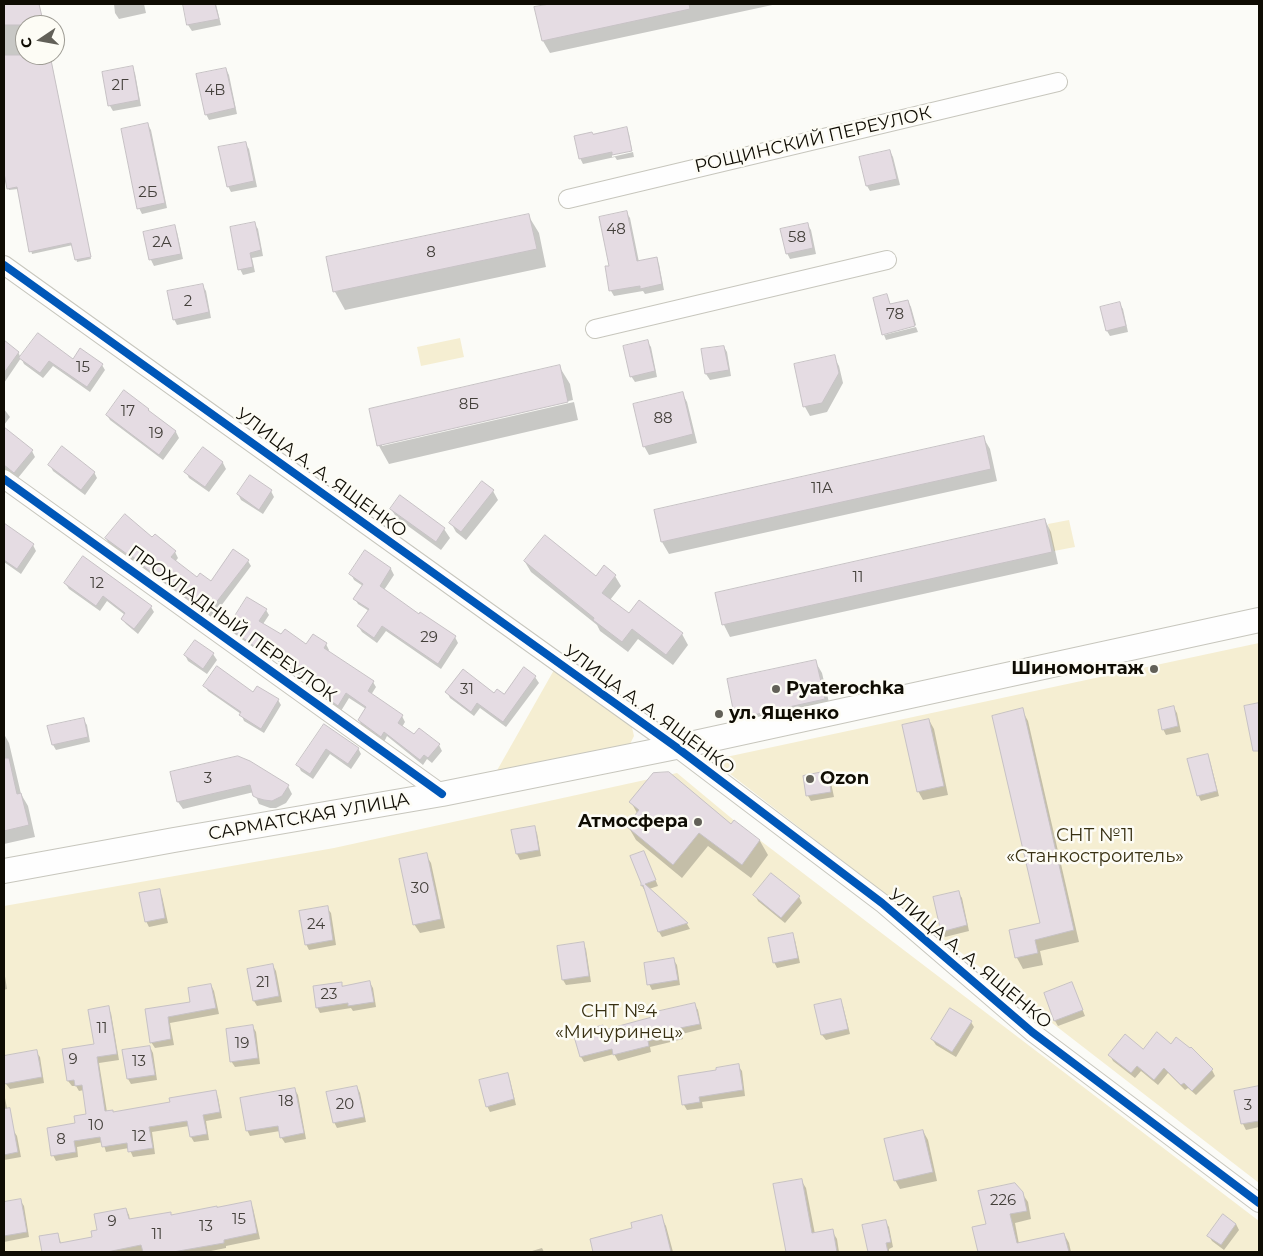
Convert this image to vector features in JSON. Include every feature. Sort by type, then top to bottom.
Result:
[{"type":"main road","name":"САРМАТСКАЯ УЛИЦА","points":[[4,871],[442,794],[676,747],[1259,620]]},
{"type":"street","name":"РОЩИНСКИЙ ПЕРЕУЛОК","points":[[568,199],[1058,82]]},
{"type":"street","points":[[595,328],[887,260]]},
{"type":"street","name":"УЛИЦА А. А. ЯЩЕНКО","points":[[4,265],[676,747],[882,903],[1032,1032],[1259,1203]]},
{"type":"street","name":"ПРОХЛАДНЫЙ ПЕРЕУЛОК","points":[[4,479],[442,794]]},
{"type":"green space","points":[[460,338],[464,357],[421,366],[417,347]]},
{"type":"green space","points":[[1069,520],[1075,547],[1054,551],[1048,524]]},
{"type":"green space","name":"СНТ №11 «Станкостроитель»","points":[[1259,643],[1259,1183],[712,760]]},
{"type":"green space","points":[[554,670],[621,714],[631,723],[634,736],[630,744],[624,750],[495,774]]},
{"type":"green space","name":"СНТ №4 «Мичуринец»","points":[[677,773],[736,822],[1259,1221],[1259,1252],[4,1252],[4,906],[334,848]]},
{"type":"building","points":[[4,4],[39,4],[42,15],[15,15],[15,25],[4,25]]},
{"type":"building","points":[[183,4],[215,4],[219,19],[187,25]]},
{"type":"building","points":[[550,4],[689,4],[690,9],[542,41],[534,7]]},
{"type":"building","points":[[4,55],[15,55],[15,65],[52,65],[91,257],[75,260],[71,243],[29,252],[17,187],[7,189],[4,173]]},
{"type":"building","points":[[133,66],[139,100],[108,106],[102,72]]},
{"type":"building","points":[[226,68],[235,108],[205,115],[196,74]]},
{"type":"building","points":[[148,123],[165,203],[137,209],[121,129]]},
{"type":"building","points":[[627,127],[632,151],[612,155],[612,152],[579,159],[574,136]]},
{"type":"building","points":[[246,142],[254,181],[227,187],[218,147]]},
{"type":"building","points":[[890,150],[897,179],[866,186],[859,157]]},
{"type":"building","points":[[627,211],[637,261],[657,257],[662,284],[640,289],[640,286],[609,291],[605,266],[609,266],[599,217]]},
{"type":"building","points":[[529,214],[537,249],[333,292],[326,257]]},
{"type":"building","points":[[255,222],[261,250],[250,253],[253,267],[238,270],[230,227]]},
{"type":"building","points":[[808,223],[813,248],[786,254],[780,229]]},
{"type":"building","points":[[175,225],[181,254],[149,260],[143,232]]},
{"type":"building","points":[[203,284],[209,312],[173,320],[167,291]]},
{"type":"building","points":[[887,294],[890,304],[908,300],[915,326],[882,335],[873,298]]},
{"type":"building","points":[[1120,302],[1126,326],[1106,331],[1100,307]]},
{"type":"building","points":[[38,333],[73,359],[80,348],[103,364],[87,387],[49,361],[40,373],[19,358]]},
{"type":"building","points":[[4,340],[19,352],[4,373]]},
{"type":"building","points":[[648,340],[655,371],[630,377],[623,346]]},
{"type":"building","points":[[724,346],[729,370],[705,374],[701,349]]},
{"type":"building","points":[[835,355],[839,373],[822,403],[803,407],[794,364]]},
{"type":"building","points":[[560,365],[568,402],[377,446],[369,409]]},
{"type":"building","points":[[124,390],[176,431],[159,455],[106,415]]},
{"type":"building","points":[[683,392],[693,434],[643,447],[633,404]]},
{"type":"building","points":[[4,427],[33,450],[14,473],[4,465]]},
{"type":"building","points":[[984,436],[991,469],[661,542],[654,510]]},
{"type":"building","points":[[62,446],[95,472],[81,490],[48,465]]},
{"type":"building","points":[[203,447],[223,462],[205,487],[184,472]]},
{"type":"building","points":[[250,475],[272,490],[259,510],[237,494]]},
{"type":"building","points":[[482,481],[494,490],[461,532],[449,523]]},
{"type":"building","points":[[400,495],[445,528],[436,542],[390,509]]},
{"type":"building","points":[[125,514],[152,537],[155,534],[176,551],[171,557],[197,577],[200,573],[211,581],[233,549],[249,560],[208,613],[105,538]]},
{"type":"building","points":[[1045,519],[1052,552],[722,625],[715,593]]},
{"type":"building","points":[[4,523],[34,544],[17,569],[4,560]]},
{"type":"building","points":[[545,535],[596,576],[604,565],[616,575],[602,593],[629,613],[639,600],[683,633],[666,655],[632,629],[622,642],[593,620],[594,618],[524,561]]},
{"type":"building","points":[[365,550],[391,568],[380,586],[419,614],[420,612],[456,636],[438,664],[382,626],[374,638],[357,626],[369,609],[353,599],[363,584],[349,574]]},
{"type":"building","points":[[83,556],[152,606],[134,629],[121,619],[125,613],[103,596],[96,606],[64,583]]},
{"type":"building","points":[[247,597],[267,609],[259,621],[281,634],[285,629],[306,644],[313,634],[327,643],[324,648],[374,681],[368,691],[403,715],[398,723],[414,734],[419,728],[440,744],[428,758],[424,755],[420,760],[384,732],[381,737],[358,720],[366,707],[346,693],[338,706],[326,697],[328,694],[324,692],[328,685],[299,666],[295,671],[258,646],[257,648],[228,627]]},
{"type":"building","points":[[195,640],[214,653],[203,669],[184,655]]},
{"type":"building","name":"Pyaterochka","points":[[816,660],[825,699],[735,719],[727,679]]},
{"type":"building","points":[[217,666],[253,692],[257,686],[279,699],[261,729],[239,715],[241,712],[203,686]]},
{"type":"building","points":[[524,667],[536,676],[503,722],[477,703],[471,712],[445,692],[463,669],[494,693],[497,689],[504,694]]},
{"type":"building","points":[[1259,703],[1259,751],[1253,751],[1244,706]]},
{"type":"building","points":[[1174,706],[1178,726],[1162,730],[1158,710]]},
{"type":"building","points":[[1023,708],[1074,930],[1035,940],[1038,953],[1015,958],[1009,930],[1040,923],[992,716]]},
{"type":"building","points":[[84,718],[88,737],[52,745],[47,726]]},
{"type":"building","points":[[929,719],[944,786],[917,792],[902,725]]},
{"type":"building","points":[[324,724],[359,748],[348,764],[326,749],[310,774],[296,765]]},
{"type":"building","points":[[1208,754],[1217,791],[1197,796],[1187,759]]},
{"type":"building","points":[[238,756],[250,761],[289,785],[282,796],[272,801],[257,798],[253,796],[250,785],[177,802],[170,772]]},
{"type":"building","points":[[4,758],[9,758],[17,794],[21,793],[29,825],[4,831]]},
{"type":"building","points":[[828,771],[831,792],[806,796],[803,776]]},
{"type":"building","points":[[669,772],[731,824],[734,820],[760,840],[742,865],[699,833],[673,865],[626,826],[639,810],[629,802],[653,773]]},
{"type":"building","points":[[535,826],[539,850],[516,854],[511,830]]},
{"type":"building","points":[[644,851],[656,880],[645,884],[688,923],[658,932],[643,885],[641,886],[630,856]]},
{"type":"building","points":[[427,853],[441,919],[413,925],[399,859]]},
{"type":"building","points":[[771,873],[800,896],[781,918],[753,895]]},
{"type":"building","points":[[160,889],[165,918],[145,922],[139,893]]},
{"type":"building","points":[[959,891],[967,925],[941,932],[933,897]]},
{"type":"building","points":[[328,906],[333,940],[305,945],[299,911]]},
{"type":"building","points":[[793,933],[798,958],[773,963],[768,938]]},
{"type":"building","points":[[584,942],[589,976],[562,980],[557,946]]},
{"type":"building","points":[[674,958],[678,980],[647,985],[644,963]]},
{"type":"building","points":[[273,964],[279,996],[253,1001],[247,969]]},
{"type":"building","points":[[370,981],[374,1002],[348,1006],[348,1003],[316,1008],[313,986],[342,982],[342,986]]},
{"type":"building","points":[[1072,982],[1083,1010],[1054,1021],[1044,993]]},
{"type":"building","points":[[211,984],[216,1008],[168,1017],[171,1039],[150,1043],[145,1009],[190,1002],[188,988]]},
{"type":"building","points":[[841,999],[848,1029],[821,1035],[814,1005]]},
{"type":"building","points":[[695,1003],[700,1024],[680,1028],[681,1033],[648,1041],[649,1046],[613,1055],[612,1049],[580,1057],[573,1033],[603,1025],[604,1030],[652,1017],[651,1013]]},
{"type":"building","points":[[109,1006],[117,1054],[97,1057],[105,1111],[113,1110],[113,1112],[170,1102],[169,1098],[216,1090],[220,1112],[203,1115],[207,1134],[190,1137],[187,1121],[149,1127],[153,1148],[128,1152],[127,1143],[102,1147],[100,1137],[74,1141],[76,1152],[51,1156],[47,1128],[75,1123],[74,1116],[86,1114],[82,1085],[75,1086],[74,1080],[67,1081],[62,1049],[94,1044],[88,1010]]},
{"type":"building","points":[[950,1008],[972,1021],[952,1052],[931,1039]]},
{"type":"building","points":[[253,1025],[258,1058],[230,1062],[226,1029]]},
{"type":"building","points":[[1157,1032],[1171,1044],[1176,1037],[1191,1047],[1213,1069],[1192,1091],[1184,1083],[1181,1085],[1164,1068],[1154,1080],[1137,1066],[1131,1073],[1108,1055],[1125,1034],[1143,1049]]},
{"type":"building","points":[[150,1046],[155,1075],[127,1079],[122,1050]]},
{"type":"building","points":[[37,1050],[42,1077],[4,1084],[4,1056]]},
{"type":"building","points":[[739,1064],[743,1090],[699,1097],[700,1102],[682,1105],[678,1076]]},
{"type":"building","points":[[508,1073],[514,1099],[486,1107],[479,1080]]},
{"type":"building","points":[[357,1086],[364,1117],[333,1123],[326,1092]]},
{"type":"building","points":[[1259,1086],[1259,1121],[1241,1124],[1234,1091]]},
{"type":"building","points":[[295,1088],[304,1133],[280,1138],[278,1126],[246,1131],[240,1098]]},
{"type":"building","points":[[10,1108],[18,1152],[4,1155],[4,1109]]},
{"type":"building","points":[[923,1130],[933,1172],[894,1181],[884,1139]]},
{"type":"building","points":[[802,1179],[812,1233],[833,1229],[837,1252],[786,1252],[773,1184]]},
{"type":"building","points":[[1015,1183],[1023,1192],[1027,1211],[1010,1214],[1017,1243],[1064,1233],[1069,1252],[978,1252],[972,1227],[986,1224],[978,1191]]},
{"type":"building","points":[[21,1199],[27,1232],[4,1236],[4,1202]]},
{"type":"building","points":[[251,1201],[257,1233],[224,1240],[224,1243],[173,1252],[143,1252],[141,1245],[107,1252],[42,1252],[39,1236],[58,1233],[60,1243],[92,1237],[91,1231],[97,1230],[94,1214],[126,1208],[129,1219],[171,1212],[171,1215]]},
{"type":"building","points":[[1223,1214],[1236,1224],[1221,1245],[1207,1236]]},
{"type":"building","points":[[662,1215],[671,1252],[593,1252],[590,1239],[632,1228],[631,1223]]},
{"type":"building","points":[[886,1220],[891,1242],[886,1243],[888,1252],[868,1252],[862,1225]]},
{"type":"cycle path","points":[[4,265],[676,747],[882,903],[1032,1032],[1259,1203]]},
{"type":"cycle path","points":[[4,479],[442,794]]},
{"type":"place","name":"Шиномонтаж","points":[[1154,669]]},
{"type":"place","name":"Pyaterochka","points":[[776,689]]},
{"type":"place","name":"ул. Ященко","points":[[719,714]]},
{"type":"place","name":"Ozon","points":[[810,779]]},
{"type":"place","name":"Атмосфера","points":[[698,822]]}]
